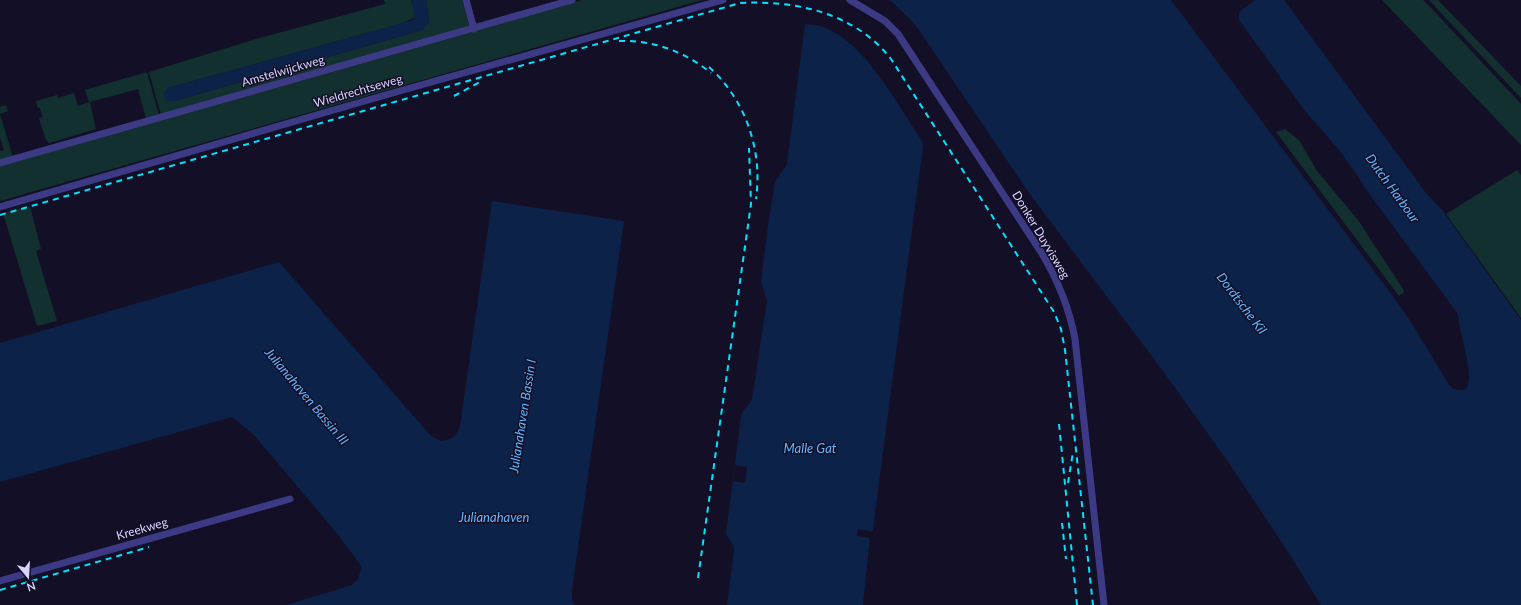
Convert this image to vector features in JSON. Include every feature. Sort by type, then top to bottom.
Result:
[{"type":"street","points":[[466,0],[474,29]]},
{"type":"street","name":"Amstelwijckweg","points":[[0,163],[572,0]]},
{"type":"street","name":"Wieldrechtseweg","points":[[0,207],[382,96],[723,0]]},
{"type":"street","name":"Donker Duyvisweg","points":[[850,0],[885,21],[902,40],[1037,246],[1060,287],[1068,310],[1076,346],[1104,605]]},
{"type":"street","name":"Kreekweg","points":[[0,581],[290,498]]},
{"type":"green space","points":[[384,0],[411,0],[415,12],[414,18],[400,24],[168,88],[174,101],[422,30],[429,22],[426,0],[462,0],[469,24],[467,27],[161,115],[149,72],[256,39],[385,4]]},
{"type":"green space","points":[[582,0],[702,0],[0,201],[0,166]]},
{"type":"green space","points":[[1382,0],[1423,0],[1432,9],[1521,104],[1521,145]]},
{"type":"green space","points":[[1429,0],[1438,0],[1521,86],[1521,98]]},
{"type":"green space","points":[[147,72],[159,115],[146,119],[138,89],[90,102],[96,129],[49,143],[46,140],[39,118],[43,117],[36,101],[57,95],[58,98],[74,93],[78,106],[89,102],[85,90]]},
{"type":"green space","points":[[6,105],[8,111],[0,114],[0,107]]},
{"type":"green space","points":[[0,114],[13,157],[0,160],[0,151],[4,150],[0,138]]},
{"type":"green space","points":[[1285,129],[1299,140],[1317,171],[1358,220],[1403,289],[1404,292],[1399,296],[1276,132]]},
{"type":"green space","points":[[1517,170],[1521,175],[1521,318],[1446,214]]},
{"type":"green space","points":[[30,206],[41,249],[36,251],[57,321],[37,326],[3,213]]},
{"type":"water","points":[[411,0],[426,0],[429,22],[422,30],[171,102],[165,99],[164,93],[168,88],[413,20],[415,16]]},
{"type":"water","points":[[890,0],[1171,0],[1392,295],[1411,322],[1448,383],[1453,389],[1463,390],[1467,388],[1469,371],[1458,314],[1373,199],[1341,152],[1305,111],[1239,20],[1239,12],[1255,0],[1284,0],[1426,193],[1442,210],[1521,320],[1521,605],[1321,605],[1283,544],[1229,463],[1160,367],[1029,193],[919,30]]},
{"type":"water","name":"Malle Gat","points":[[805,24],[829,29],[846,40],[858,51],[871,65],[893,96],[922,141],[923,146],[873,529],[870,537],[863,605],[727,605],[734,550],[733,545],[726,534],[741,416],[752,399],[767,301],[761,282],[768,225],[775,182],[787,164]]},
{"type":"water","name":"Julianahaven","points":[[492,201],[624,221],[572,590],[572,600],[575,605],[286,605],[352,585],[358,579],[362,567],[339,536],[254,435],[232,417],[0,482],[0,343],[279,262],[431,436],[441,441],[448,440],[455,435],[460,426]]},
{"type":"pier","points":[[735,465],[747,467],[745,483],[731,481],[731,476],[734,476]]},
{"type":"pier","points":[[858,529],[875,532],[872,538],[857,536]]},
{"type":"railway","points":[[0,215],[740,3],[782,4],[803,7],[823,13],[842,20],[860,30],[876,43],[891,59],[1054,312],[1061,329],[1065,350],[1093,605]]},
{"type":"railway","points":[[619,41],[644,42],[668,48],[701,65],[711,73]]},
{"type":"railway","points":[[709,67],[733,94],[749,127],[757,162],[756,199]]},
{"type":"railway","points":[[454,96],[480,82]]},
{"type":"railway","points":[[698,578],[751,204],[749,148]]},
{"type":"railway","points":[[1059,424],[1077,605]]},
{"type":"railway","points":[[1068,483],[1073,452]]},
{"type":"railway","points":[[1062,523],[1066,559]]},
{"type":"railway","points":[[0,590],[149,547]]},
{"type":"water label","name":"Dutch Harbour","points":[[1393,188]]},
{"type":"water label","name":"Dordtsche Kil","points":[[1242,303]]},
{"type":"water label","name":"Julianahaven Bassin III","points":[[307,396]]},
{"type":"water label","name":"Julianahaven Bassin I","points":[[522,416]]}]
